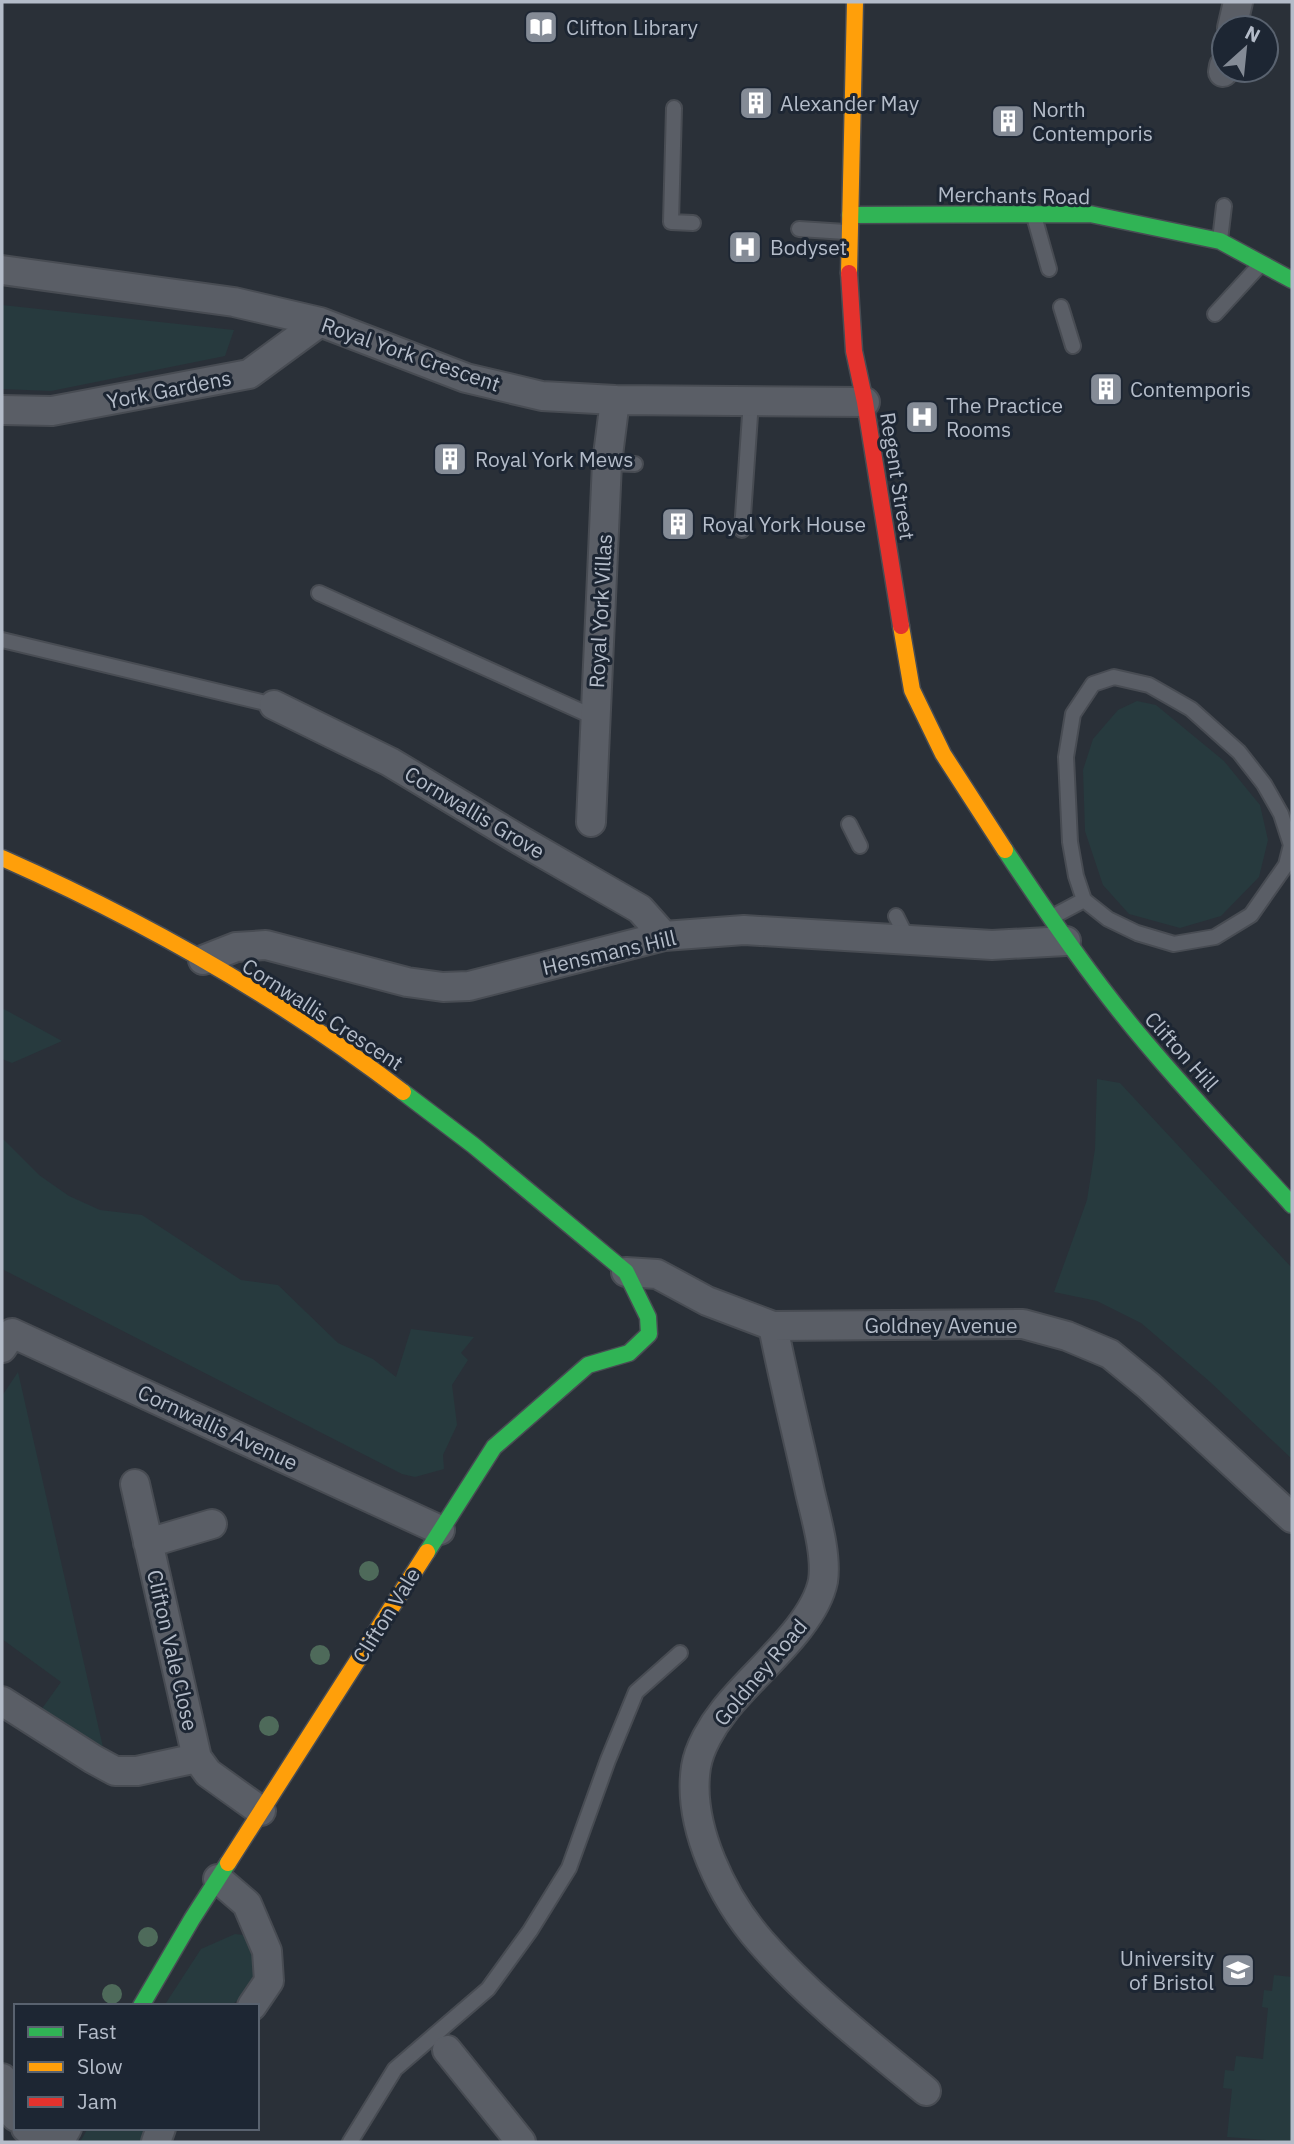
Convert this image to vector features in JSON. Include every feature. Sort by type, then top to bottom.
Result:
[{"type":"street","name":"Regent Street","points":[[855,2],[849,232],[851,324],[857,373],[865,402],[912,690],[943,754],[1058,929]]},
{"type":"street","name":"Merchants Road","points":[[850,215],[1090,214],[1220,241],[1292,280]]},
{"type":"street","name":"Royal York Crescent","points":[[2,270],[234,302],[320,322],[466,378],[542,396],[615,400],[865,402]]},
{"type":"street","name":"York Gardens","points":[[2,410],[52,411],[249,374],[320,322]]},
{"type":"street","name":"Royal York Villas","points":[[591,822],[607,463],[615,400]]},
{"type":"street","name":"Cornwallis Grove","points":[[274,705],[390,762],[640,909],[664,936]]},
{"type":"street","name":"Cornwallis Crescent","points":[[2,858],[49,879],[203,960],[352,1053],[473,1145],[626,1272]]},
{"type":"street","name":"Hensmans Hill","points":[[203,960],[236,947],[266,945],[407,982],[443,987],[469,986],[664,936],[744,930],[902,928],[992,945],[1058,929]]},
{"type":"street","name":"Clifton Hill","points":[[1058,929],[1108,998],[1146,1044],[1292,1205]]},
{"type":"street","points":[[626,1272],[657,1274],[707,1301],[774,1326]]},
{"type":"street","name":"Clifton Vale","points":[[142,2004],[218,1879],[494,1447],[589,1365],[629,1353],[649,1334],[648,1317],[626,1272]]},
{"type":"street","name":"Goldney Avenue","points":[[774,1326],[1023,1324],[1067,1336],[1110,1354],[1149,1385],[1292,1518]]},
{"type":"street","name":"Goldney Road","points":[[774,1326],[818,1529],[823,1567],[822,1584],[808,1615],[773,1659],[724,1711],[704,1745],[696,1767],[698,1824],[724,1890],[759,1941],[816,1999],[926,2091]]},
{"type":"street","name":"Cornwallis Avenue","points":[[2,1348],[12,1333],[440,1530]]},
{"type":"street","name":"Clifton Vale Close","points":[[135,1484],[197,1758],[208,1773],[261,1811]]},
{"type":"street","name":"Clifton Vale Close","points":[[148,1543],[212,1524]]},
{"type":"street","name":"Clifton Vale Close","points":[[2,1701],[115,1771],[137,1771],[197,1758]]},
{"type":"street","points":[[218,1879],[247,1904],[267,1951],[269,1981],[253,2004]]},
{"type":"street","points":[[447,2050],[521,2142]]},
{"type":"street","points":[[2,2078],[9,2110],[14,2116]]},
{"type":"street","points":[[29,2130],[45,2142]]},
{"type":"lane","points":[[674,108],[670,222],[693,223]]},
{"type":"lane","points":[[1220,241],[1224,206]]},
{"type":"lane","points":[[1033,214],[1049,268]]},
{"type":"lane","points":[[799,229],[849,232]]},
{"type":"lane","points":[[1215,314],[1262,263]]},
{"type":"lane","points":[[1061,307],[1073,346]]},
{"type":"lane","points":[[742,530],[751,401]]},
{"type":"lane","points":[[607,463],[635,464]]},
{"type":"lane","points":[[318,593],[596,719]]},
{"type":"lane","points":[[2,639],[274,705]]},
{"type":"lane","points":[[1114,677],[1149,685],[1191,709],[1239,752],[1264,784],[1281,814],[1291,845],[1286,865],[1251,915],[1215,937],[1174,944],[1137,933],[1108,919],[1084,900],[1076,876],[1070,842],[1066,757],[1073,714],[1093,684],[1114,677]]},
{"type":"lane","points":[[849,824],[860,846]]},
{"type":"lane","points":[[1058,929],[1084,900]]},
{"type":"lane","points":[[350,2142],[395,2069],[488,1989],[530,1931],[569,1868],[636,1692],[680,1653]]},
{"type":"green space","points":[[2,305],[234,330],[225,356],[51,391],[2,389]]},
{"type":"green space","points":[[1137,701],[1156,705],[1224,761],[1260,805],[1268,840],[1259,877],[1221,916],[1180,928],[1129,914],[1103,885],[1085,831],[1083,770],[1093,739],[1118,710]]},
{"type":"green space","points":[[2,1008],[62,1041],[12,1063],[2,1059]]},
{"type":"green space","points":[[1097,1079],[1120,1083],[1292,1268],[1292,1459],[1209,1381],[1141,1323],[1097,1301],[1054,1292],[1087,1200],[1095,1149]]},
{"type":"green space","points":[[2,1138],[39,1175],[69,1196],[100,1210],[142,1215],[241,1280],[278,1285],[338,1343],[373,1359],[396,1377],[411,1329],[474,1337],[461,1353],[468,1360],[452,1385],[457,1425],[443,1455],[444,1469],[415,1477],[402,1474],[2,1269]]},
{"type":"green space","points":[[18,1372],[105,1756],[41,1710],[61,1682],[2,1639],[2,1396]]},
{"type":"green space","points":[[235,1934],[243,1935],[260,1961],[259,1979],[233,2004],[165,2004],[201,1949]]},
{"type":"green space","points":[[1274,1975],[1292,1977],[1292,2142],[1227,2137],[1232,2089],[1223,2088],[1225,2070],[1234,2071],[1236,2056],[1263,2059],[1268,2008],[1262,2007],[1264,1990],[1272,1991]]},
{"type":"green space","points":[[87,2130],[147,2130],[143,2142],[80,2142]]},
{"type":"traffic: fast","points":[[850,215],[1090,214],[1220,241],[1292,280]]},
{"type":"traffic: fast","points":[[1005,850],[1072,948],[1127,1020],[1292,1205]]},
{"type":"traffic: fast","points":[[403,1092],[473,1145],[626,1272],[648,1317],[649,1334],[629,1353],[588,1365],[494,1447],[427,1552]]},
{"type":"traffic: fast","points":[[142,2004],[228,1863]]},
{"type":"traffic: slow","points":[[849,273],[855,2]]},
{"type":"traffic: slow","points":[[901,626],[912,690],[943,754],[1005,850]]},
{"type":"traffic: slow","points":[[2,858],[107,908],[209,963],[309,1025],[403,1092]]},
{"type":"traffic: slow","points":[[228,1863],[427,1552]]},
{"type":"traffic: jam","points":[[849,273],[854,351],[865,402],[901,626]]},
{"type":"place","name":"Clifton Library","points":[[541,27]]},
{"type":"place","name":"Alexander May","points":[[756,103]]},
{"type":"place","name":"North Contemporis","points":[[1008,121]]},
{"type":"place","name":"Bodyset","points":[[745,247]]},
{"type":"place","name":"Contemporis","points":[[1106,389]]},
{"type":"place","name":"The Practice Rooms","points":[[922,417]]},
{"type":"place","name":"Royal York Mews","points":[[450,459]]},
{"type":"place","name":"Royal York House","points":[[678,524]]},
{"type":"place","name":"University of Bristol","points":[[1238,1970]]}]
